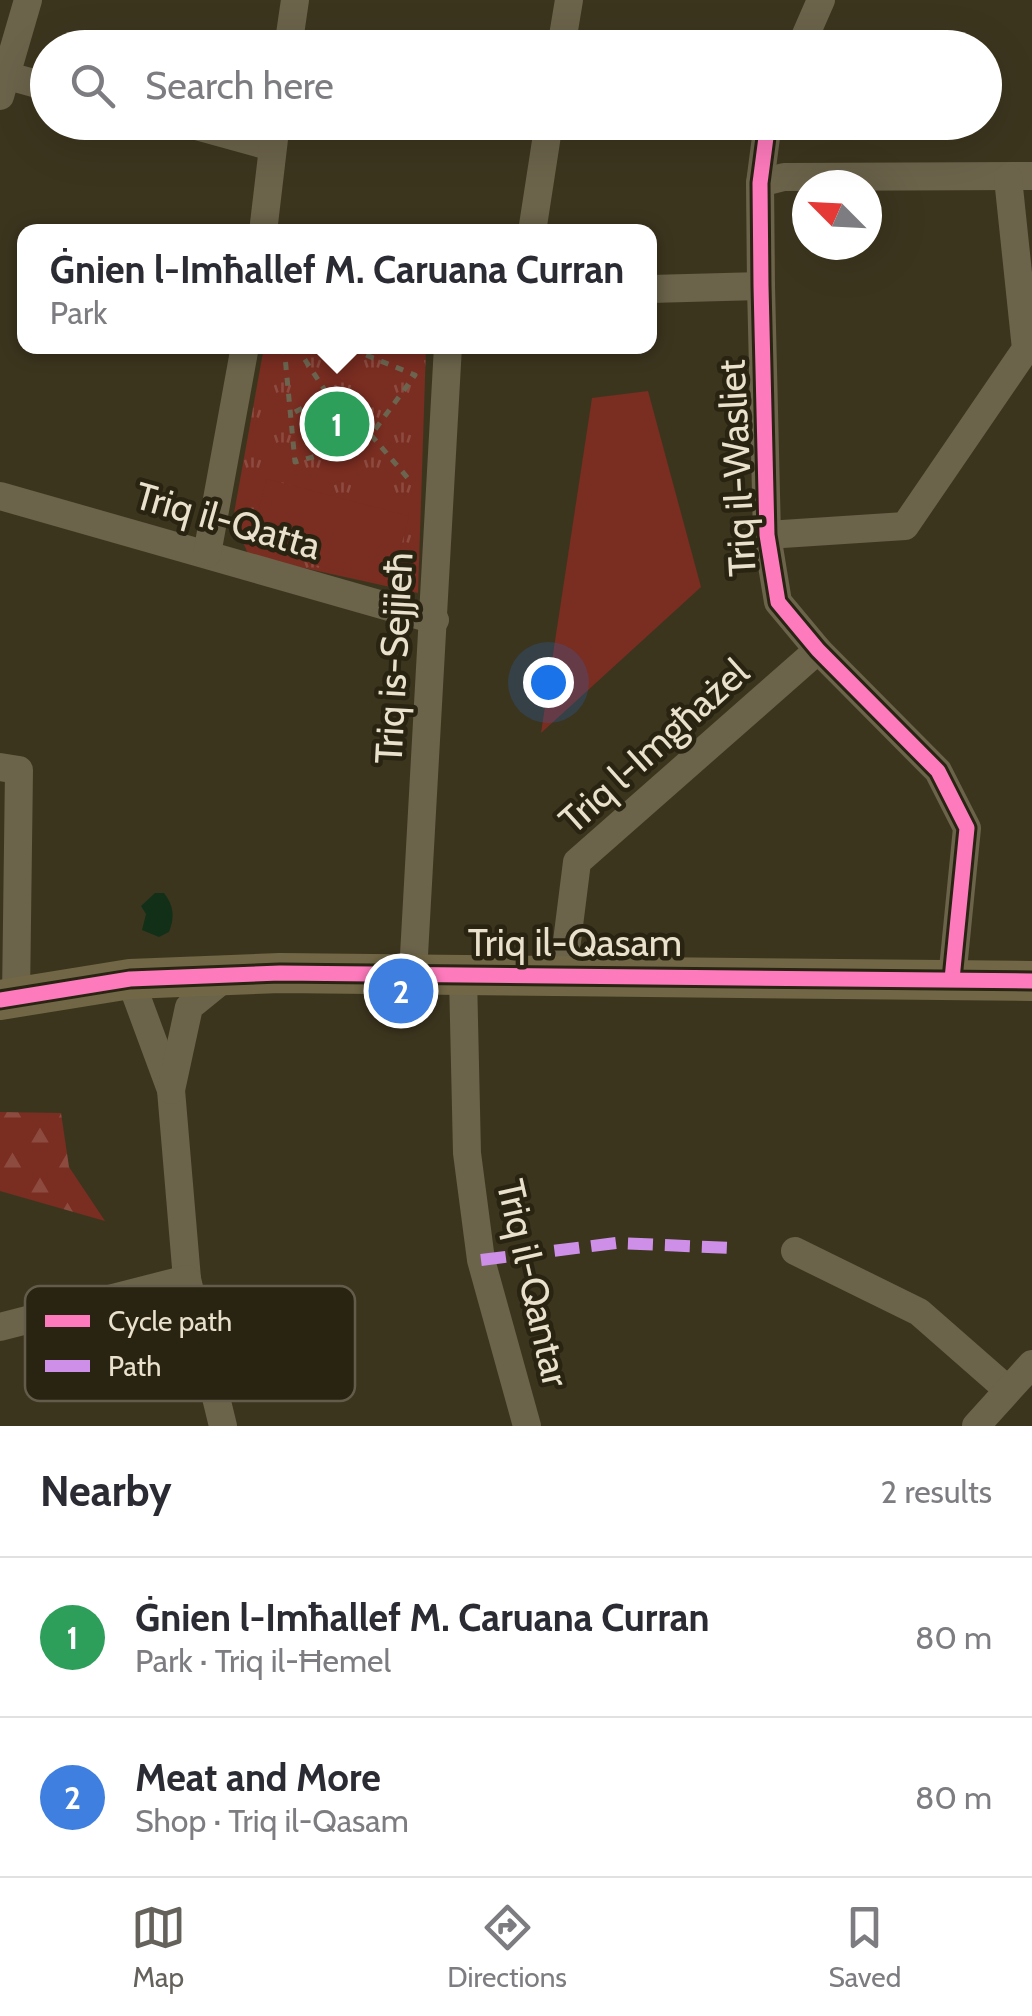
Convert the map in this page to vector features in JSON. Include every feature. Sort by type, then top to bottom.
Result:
[{"type":"street","points":[[28,0],[4,86],[30,86]]},
{"type":"street","points":[[291,30],[296,0]]},
{"type":"street","points":[[565,30],[569,0]]},
{"type":"street","points":[[808,30],[821,0]]},
{"type":"street","points":[[263,224],[273,140]]},
{"type":"street","points":[[533,224],[547,140]]},
{"type":"street","name":"Triq il-Wasliet","points":[[766,140],[760,183],[761,286],[768,534],[778,602],[818,650],[938,771],[967,828],[952,980]]},
{"type":"street","points":[[760,183],[784,177],[1020,177],[1026,349],[906,526],[768,534]]},
{"type":"street","points":[[657,289],[761,286]]},
{"type":"street","points":[[207,554],[244,354]]},
{"type":"street","name":"Triq is-Sejjieħ","points":[[414,973],[448,354]]},
{"type":"street","name":"Triq il-Qatta","points":[[0,496],[435,620]]},
{"type":"street","name":"Triq l-Imgħażel","points":[[563,973],[577,862],[818,650]]},
{"type":"street","points":[[0,767],[19,770],[8,998]]},
{"type":"street","name":"Triq il-Qasam","points":[[8,998],[130,979],[414,973],[1032,981]]},
{"type":"street","name":"Triq il-Qantar","points":[[464,976],[466,1153],[481,1260],[527,1426]]},
{"type":"street","points":[[189,1286],[172,1090],[189,1007],[226,977]]},
{"type":"street","points":[[130,979],[172,1090]]},
{"type":"street","points":[[795,1251],[919,1312],[1008,1390]]},
{"type":"street","points":[[160,1286],[187,1279]]},
{"type":"street","points":[[0,1327],[25,1321]]},
{"type":"street","points":[[976,1426],[1032,1364]]},
{"type":"street","points":[[217,1401],[223,1426]]},
{"type":"path","points":[[285,354],[294,412],[295,462],[352,446],[371,434],[398,403],[415,375],[364,354]]},
{"type":"path","points":[[301,354],[328,395],[352,446]]},
{"type":"path","points":[[294,412],[328,395]]},
{"type":"path","points":[[371,434],[412,484]]},
{"type":"green space","points":[[263,354],[426,354],[418,593],[249,556],[233,519]]},
{"type":"green space","points":[[648,391],[701,587],[541,733],[592,398]]},
{"type":"green space","points":[[267,479],[409,516],[391,586],[248,546]]},
{"type":"green space","points":[[0,1112],[61,1113],[69,1167],[105,1221],[0,1191]]},
{"type":"shaded area","points":[[155,893],[164,893],[172,912],[169,932],[159,937],[142,930],[146,914],[141,906]]},
{"type":"marked path","points":[[481,1260],[616,1243],[733,1248]]},
{"type":"cycle path","points":[[766,140],[760,183],[767,535],[778,602],[818,650],[938,771],[967,828],[952,979]]},
{"type":"cycle path","points":[[0,1000],[130,979],[280,973],[1032,981]]},
{"type":"place","name":"Ġnien l-Imħallef M. Caruana Curran","points":[[337,424]]},
{"type":"place","name":"Meat and More","points":[[401,991]]}]
